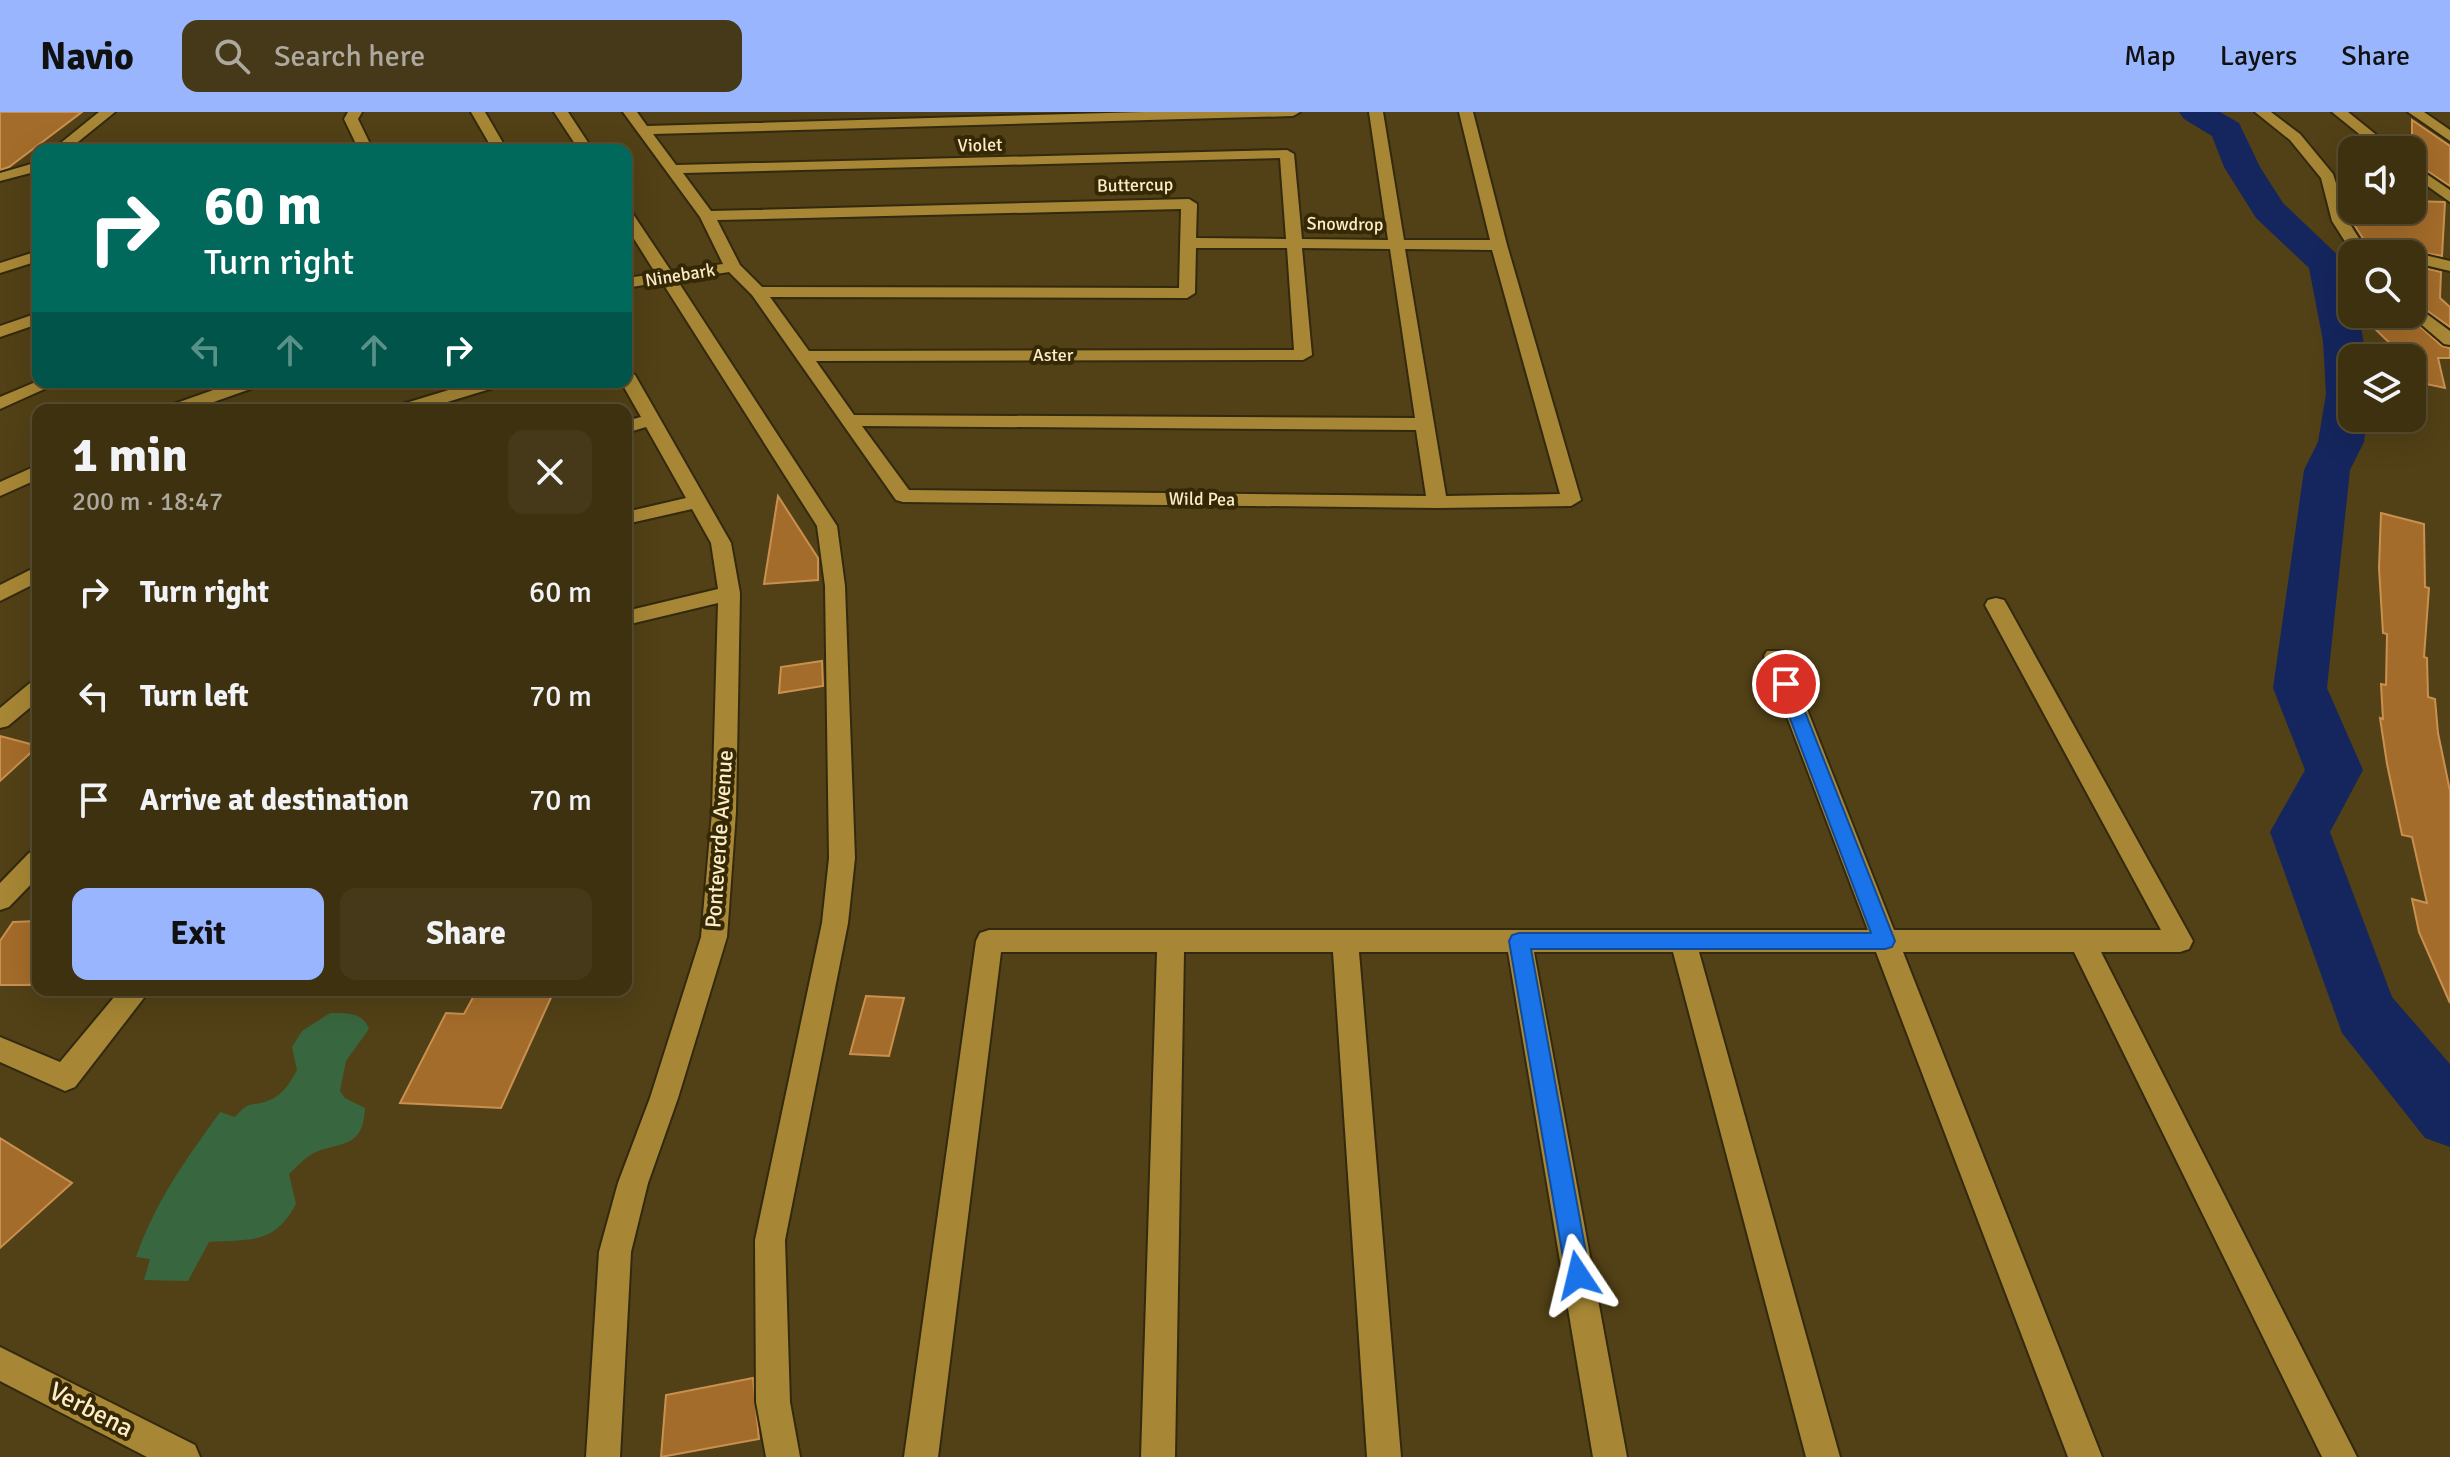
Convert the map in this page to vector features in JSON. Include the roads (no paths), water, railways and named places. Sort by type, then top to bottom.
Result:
[{"type":"street","points":[[67,144],[108,112]]},
{"type":"street","points":[[355,112],[351,119],[363,144]]},
{"type":"street","points":[[478,112],[497,144]]},
{"type":"street","points":[[561,112],[582,144]]},
{"type":"street","name":"Wild Pea","points":[[630,112],[707,216],[733,267],[758,292],[903,496],[1437,502],[1571,500],[1499,245],[1466,112]]},
{"type":"street","points":[[643,130],[1293,112]]},
{"type":"street","points":[[1376,112],[1437,502]]},
{"type":"street","points":[[2262,112],[2295,137],[2334,177],[2340,221],[2352,240]]},
{"type":"street","points":[[2339,112],[2370,136]]},
{"type":"street","points":[[2415,112],[2450,137]]},
{"type":"street","name":"Violet","points":[[673,169],[1287,154],[1295,244]]},
{"type":"street","points":[[0,177],[32,169]]},
{"type":"street","points":[[2426,172],[2450,173]]},
{"type":"street","points":[[2426,180],[2450,197]]},
{"type":"street","name":"Buttercup","points":[[707,216],[1189,204],[1187,293],[758,292]]},
{"type":"street","points":[[632,223],[827,526],[835,586],[842,858],[835,923],[770,1240],[773,1402],[783,1457]]},
{"type":"street","name":"Snowdrop","points":[[1190,243],[1499,245]]},
{"type":"street","name":"Aster","points":[[803,356],[1303,355],[1295,244]]},
{"type":"street","points":[[0,268],[32,258]]},
{"type":"street","points":[[2426,260],[2450,266]]},
{"type":"street","name":"Ninebark","points":[[632,282],[733,267]]},
{"type":"street","points":[[0,332],[32,320]]},
{"type":"street","points":[[2426,320],[2450,340]]},
{"type":"street","name":"Ponteverde Avenue","points":[[603,1457],[615,1252],[633,1183],[664,1098],[714,937],[724,812],[729,593],[721,543],[632,385]]},
{"type":"street","points":[[0,404],[37,388]]},
{"type":"street","points":[[191,404],[236,388]]},
{"type":"street","points":[[422,404],[474,388]]},
{"type":"street","points":[[632,425],[652,420]]},
{"type":"street","points":[[850,420],[1423,424]]},
{"type":"street","points":[[0,490],[32,474]]},
{"type":"street","points":[[632,517],[696,502]]},
{"type":"street","points":[[0,594],[32,576]]},
{"type":"street","points":[[632,617],[729,593]]},
{"type":"street","points":[[921,1457],[989,941],[2180,941],[1996,605]]},
{"type":"street","points":[[1775,656],[2085,1457]]},
{"type":"street","points":[[0,720],[32,694]]},
{"type":"street","points":[[0,900],[32,866]]},
{"type":"street","points":[[1158,1457],[1171,941]]},
{"type":"street","points":[[1345,941],[1384,1457]]},
{"type":"street","points":[[1519,941],[1610,1457]]},
{"type":"street","points":[[1683,941],[1823,1457]]},
{"type":"street","points":[[2082,941],[2340,1457]]},
{"type":"street","points":[[0,1049],[65,1078],[131,996]]},
{"type":"street","name":"Verbena","points":[[0,1363],[183,1457]]},
{"type":"waterway","points":[[2196,112],[2227,130],[2242,167],[2269,210],[2328,264],[2344,341],[2348,394],[2341,442],[2327,470],[2300,688],[2334,770],[2300,832],[2365,1013],[2450,1115]]}]
